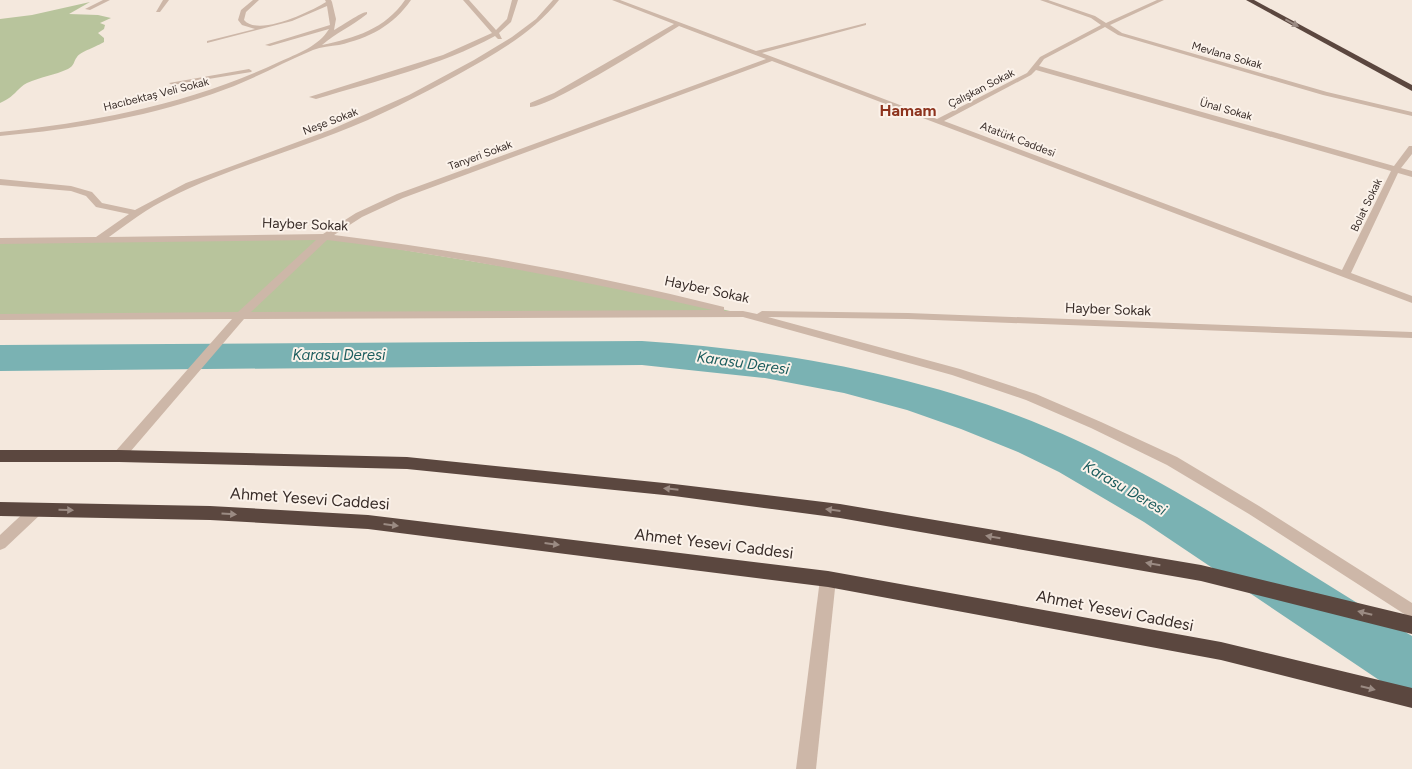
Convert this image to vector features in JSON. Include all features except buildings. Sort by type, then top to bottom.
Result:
[{"type":"highway","points":[[1249,0],[1412,88]]},
{"type":"highway","points":[[1265,0],[1326,32]]},
{"type":"highway","points":[[0,456],[119,456],[407,463],[674,490],[840,511],[1201,573],[1412,625]]},
{"type":"highway","name":"Ahmet Yesevi Caddesi","points":[[0,509],[210,513],[368,522],[828,579],[1221,651],[1412,698]]},
{"type":"street","points":[[88,9],[107,0]]},
{"type":"street","points":[[158,11],[166,0]]},
{"type":"street","points":[[256,0],[243,11],[241,20],[244,24],[261,28]]},
{"type":"street","points":[[309,50],[369,34],[403,10],[408,0]]},
{"type":"street","points":[[466,0],[496,33],[501,42],[498,49]]},
{"type":"street","name":"Neşe Sokak","points":[[313,97],[434,60],[496,33],[512,21],[515,0]]},
{"type":"street","name":"Neşe Sokak","points":[[100,239],[136,213],[196,183],[366,118],[412,97],[498,49],[536,19],[556,0]]},
{"type":"street","name":"Atatürk Caddesi","points":[[615,0],[1412,300]]},
{"type":"street","name":"Mevlana Sokak","points":[[1043,0],[1093,17],[1120,34],[1325,94],[1412,114]]},
{"type":"street","name":"Çalışkan Sokak","points":[[938,121],[1029,74],[1042,58],[1105,25],[1161,0]]},
{"type":"street","points":[[209,42],[261,28],[321,8],[328,1]]},
{"type":"street","points":[[268,45],[333,26],[328,1]]},
{"type":"street","points":[[328,35],[350,25],[365,13]]},
{"type":"street","points":[[523,24],[536,19]]},
{"type":"street","points":[[533,105],[557,95],[679,24]]},
{"type":"street","points":[[756,53],[864,24]]},
{"type":"street","name":"Hacıbektaş Veli Sokak","points":[[0,134],[106,119],[186,100],[231,85],[288,61],[309,50],[328,35],[333,26]]},
{"type":"street","name":"Tanyeri Sokak","points":[[119,456],[240,316],[325,236],[360,215],[400,196],[773,60]]},
{"type":"street","points":[[172,83],[242,73],[288,61]]},
{"type":"street","name":"Ünal Sokak","points":[[1034,67],[1412,174]]},
{"type":"street","name":"Bolat Sokak","points":[[1345,274],[1396,169],[1412,148]]},
{"type":"street","points":[[0,182],[54,186],[85,192],[91,195],[98,205],[136,213]]},
{"type":"street","name":"Hayber Sokak","points":[[0,241],[325,236],[409,247],[622,286],[743,314],[908,316],[1412,335]]},
{"type":"street","points":[[0,317],[549,313],[743,314],[956,372],[1031,397],[1096,425],[1172,461],[1254,510],[1412,612]]},
{"type":"street","points":[[0,544],[36,510]]},
{"type":"street","points":[[806,769],[828,579]]},
{"type":"green space","points":[[90,2],[69,14],[98,15],[111,18],[100,23],[105,25],[104,29],[98,33],[104,38],[104,42],[79,55],[68,69],[27,83],[0,103],[0,19],[32,15]]},
{"type":"green space","points":[[325,237],[622,286],[743,314],[0,317],[0,241]]},
{"type":"waterway","name":"Karasu Deresi","points":[[0,358],[642,353],[765,365],[844,380],[883,389],[962,413],[1020,434],[1076,460],[1162,509],[1412,668]]},
{"type":"district","name":"Hamam","points":[[908,110]]}]
